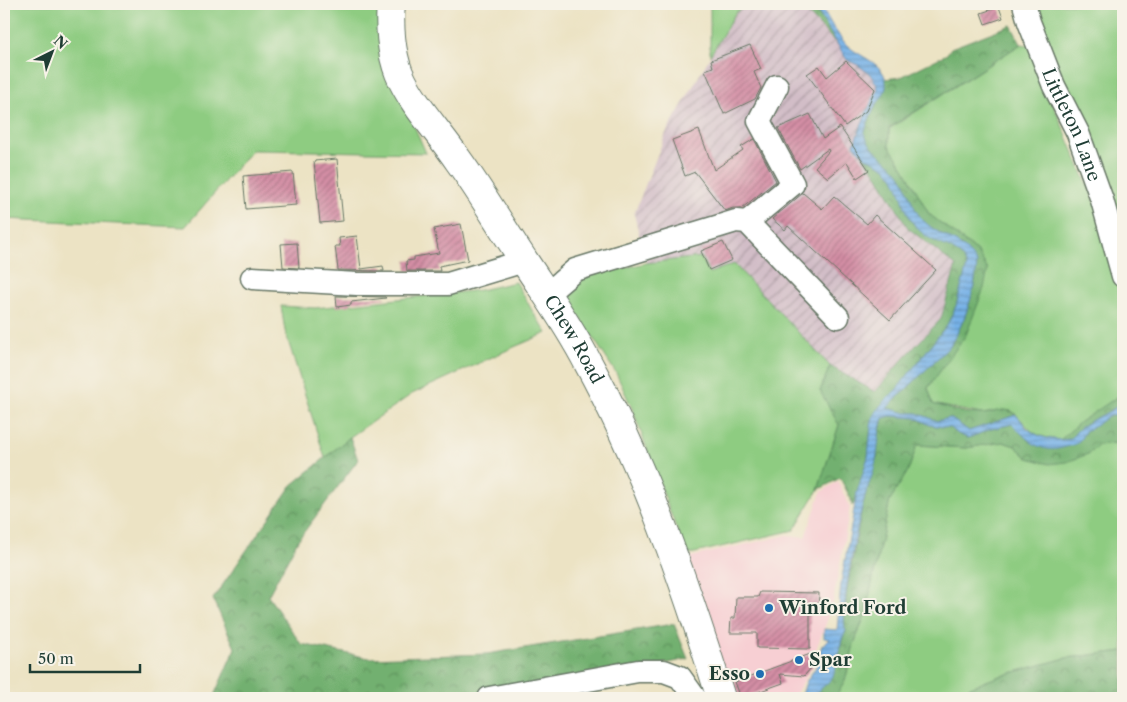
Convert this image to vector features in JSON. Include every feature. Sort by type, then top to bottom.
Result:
[{"type":"main road","name":"Chew Road","points":[[391,4],[391,35],[399,73],[417,105],[459,161],[524,262],[547,294],[587,360],[629,448],[680,574],[721,698]]},
{"type":"street","name":"Littleton Lane","points":[[1024,4],[1054,86],[1078,133],[1102,200],[1123,276]]},
{"type":"street","points":[[747,222],[793,184],[759,121],[777,86]]},
{"type":"street","points":[[547,294],[575,270],[736,221],[747,222],[838,317]]},
{"type":"street","points":[[252,278],[357,284],[448,284],[524,262]]},
{"type":"street","points":[[489,698],[638,671],[664,671],[680,678],[695,698]]},
{"type":"shaded area","points":[[752,4],[799,4],[838,45],[847,59],[863,68],[873,78],[878,89],[854,144],[877,175],[908,228],[956,265],[941,319],[875,392],[830,366],[734,264],[709,273],[701,257],[646,263],[634,214],[666,133],[736,12]]},
{"type":"shaded area","points":[[838,481],[850,508],[832,608],[817,647],[814,665],[793,698],[732,698],[686,558],[787,535],[805,537],[821,492]]},
{"type":"green space","points":[[4,4],[381,4],[405,105],[426,153],[252,150],[185,227],[4,219]]},
{"type":"green space","points":[[710,4],[752,4],[736,12],[710,56]]},
{"type":"green space","points":[[799,4],[813,4],[838,45]]},
{"type":"green space","points":[[1035,4],[1123,4],[1123,238],[1090,142],[1048,42]]},
{"type":"green space","points":[[1011,25],[1021,44],[889,128],[889,146],[904,168],[929,214],[978,252],[988,270],[984,288],[966,335],[928,388],[933,404],[969,413],[986,414],[1004,410],[1016,415],[969,431],[950,418],[937,421],[917,413],[906,413],[887,408],[949,347],[960,328],[968,307],[977,263],[962,246],[929,226],[917,214],[896,170],[868,144],[864,133],[872,113],[886,88],[884,79],[901,77],[947,54],[951,48]]},
{"type":"green space","points":[[1021,44],[1028,45],[1096,205],[1118,286],[1123,315],[1123,393],[1060,440],[1036,434],[1012,411],[1003,410],[982,414],[933,404],[928,388],[945,363],[978,252],[929,214],[904,168],[889,146],[889,129]]},
{"type":"green space","points":[[862,154],[882,166],[892,175],[913,224],[922,232],[958,253],[967,266],[956,306],[947,325],[897,389],[880,406],[871,426],[868,457],[855,502],[852,506],[851,499],[840,478],[818,490],[839,425],[820,391],[830,366],[875,392],[941,319],[956,266],[908,228],[877,175]]},
{"type":"green space","points":[[701,257],[709,273],[734,264],[830,366],[820,391],[839,425],[818,490],[794,530],[686,555],[632,408],[616,373],[577,313],[570,296],[574,284],[582,277],[646,263]]},
{"type":"green space","points":[[516,282],[547,333],[412,394],[350,437],[325,458],[285,331],[281,306],[315,308],[480,290]]},
{"type":"green space","points":[[1123,393],[1123,401],[1117,406],[1088,422],[1071,439],[1060,440],[1080,422]]},
{"type":"green space","points":[[1123,409],[1123,448],[1114,443],[1099,445],[1088,454],[1067,462],[1049,464],[1028,458],[1015,446],[1003,442],[966,448],[917,445],[908,471],[890,500],[865,615],[854,644],[845,681],[835,698],[811,698],[836,667],[842,639],[846,632],[844,628],[844,613],[847,590],[860,518],[883,418],[891,416],[917,418],[930,425],[951,428],[958,434],[968,438],[991,429],[1012,424],[1030,442],[1077,443],[1086,430]]},
{"type":"green space","points":[[350,437],[358,460],[298,540],[268,596],[301,644],[369,658],[487,654],[674,624],[688,659],[499,698],[213,698],[235,648],[213,599],[291,486]]},
{"type":"green space","points":[[1003,442],[1015,446],[1028,458],[1088,454],[1099,445],[1114,443],[1123,448],[1123,651],[1066,658],[1000,676],[941,698],[835,698],[845,681],[854,644],[865,615],[890,500],[908,471],[917,445],[966,448]]},
{"type":"green space","points":[[1123,651],[1122,698],[941,698],[1000,676],[1066,658]]},
{"type":"water","points":[[813,4],[821,4],[845,43],[877,66],[885,79],[885,90],[874,108],[864,133],[868,141],[876,152],[901,176],[914,207],[921,218],[959,244],[977,263],[968,307],[960,328],[949,347],[887,408],[906,413],[917,413],[937,421],[950,418],[969,431],[1016,415],[1026,427],[1036,434],[1059,440],[1071,439],[1088,422],[1110,411],[1123,401],[1123,409],[1086,430],[1076,444],[1057,449],[1042,448],[1036,445],[1012,424],[991,429],[968,438],[958,434],[951,428],[930,425],[917,418],[891,416],[883,418],[875,465],[864,500],[854,547],[845,608],[844,622],[846,631],[843,636],[835,670],[831,679],[811,698],[801,698],[806,682],[816,667],[822,645],[830,639],[824,638],[824,629],[837,630],[841,583],[857,492],[868,457],[873,417],[947,325],[956,306],[967,266],[959,254],[925,235],[912,222],[892,175],[885,167],[860,152],[854,144],[878,89],[870,74],[847,60]]},
{"type":"building","points":[[999,7],[1003,18],[985,24],[981,13]]},
{"type":"building","points":[[750,45],[761,69],[754,72],[761,88],[755,99],[724,114],[705,70],[713,67],[711,60]]},
{"type":"building","points":[[846,61],[875,89],[866,111],[845,126],[807,74],[819,66],[827,77]]},
{"type":"building","points":[[810,114],[823,139],[840,127],[869,170],[857,178],[847,162],[828,178],[815,167],[829,151],[828,149],[800,169],[778,128]]},
{"type":"building","points":[[699,130],[714,170],[743,150],[741,147],[754,139],[776,181],[742,208],[733,208],[725,211],[695,172],[685,176],[672,140]]},
{"type":"building","points":[[337,159],[343,221],[320,223],[314,161]]},
{"type":"building","points":[[293,172],[296,205],[246,209],[243,176]]},
{"type":"building","points":[[803,193],[822,209],[834,196],[867,224],[875,215],[936,270],[890,320],[788,226],[785,230],[772,219]]},
{"type":"building","points":[[461,224],[468,260],[439,266],[440,271],[407,271],[406,261],[414,260],[414,257],[439,253],[434,229]]},
{"type":"building","points":[[357,236],[361,269],[383,266],[384,271],[338,270],[335,246],[340,246],[339,238]]},
{"type":"building","points":[[723,242],[732,260],[709,270],[701,251]]},
{"type":"building","points":[[297,243],[299,268],[283,267],[281,244]]},
{"type":"building","points":[[336,296],[386,298],[351,302],[351,305],[337,307]]},
{"type":"building","points":[[760,592],[819,593],[818,614],[810,614],[810,649],[757,648],[757,633],[730,633],[731,618],[735,618],[736,597],[758,597]]},
{"type":"building","points":[[813,653],[812,667],[804,676],[780,674],[783,683],[741,698],[735,682]]},
{"type":"place","name":"Winford Ford","points":[[769,608]]},
{"type":"place","name":"Spar","points":[[799,660]]},
{"type":"place","name":"Esso","points":[[760,674]]}]
